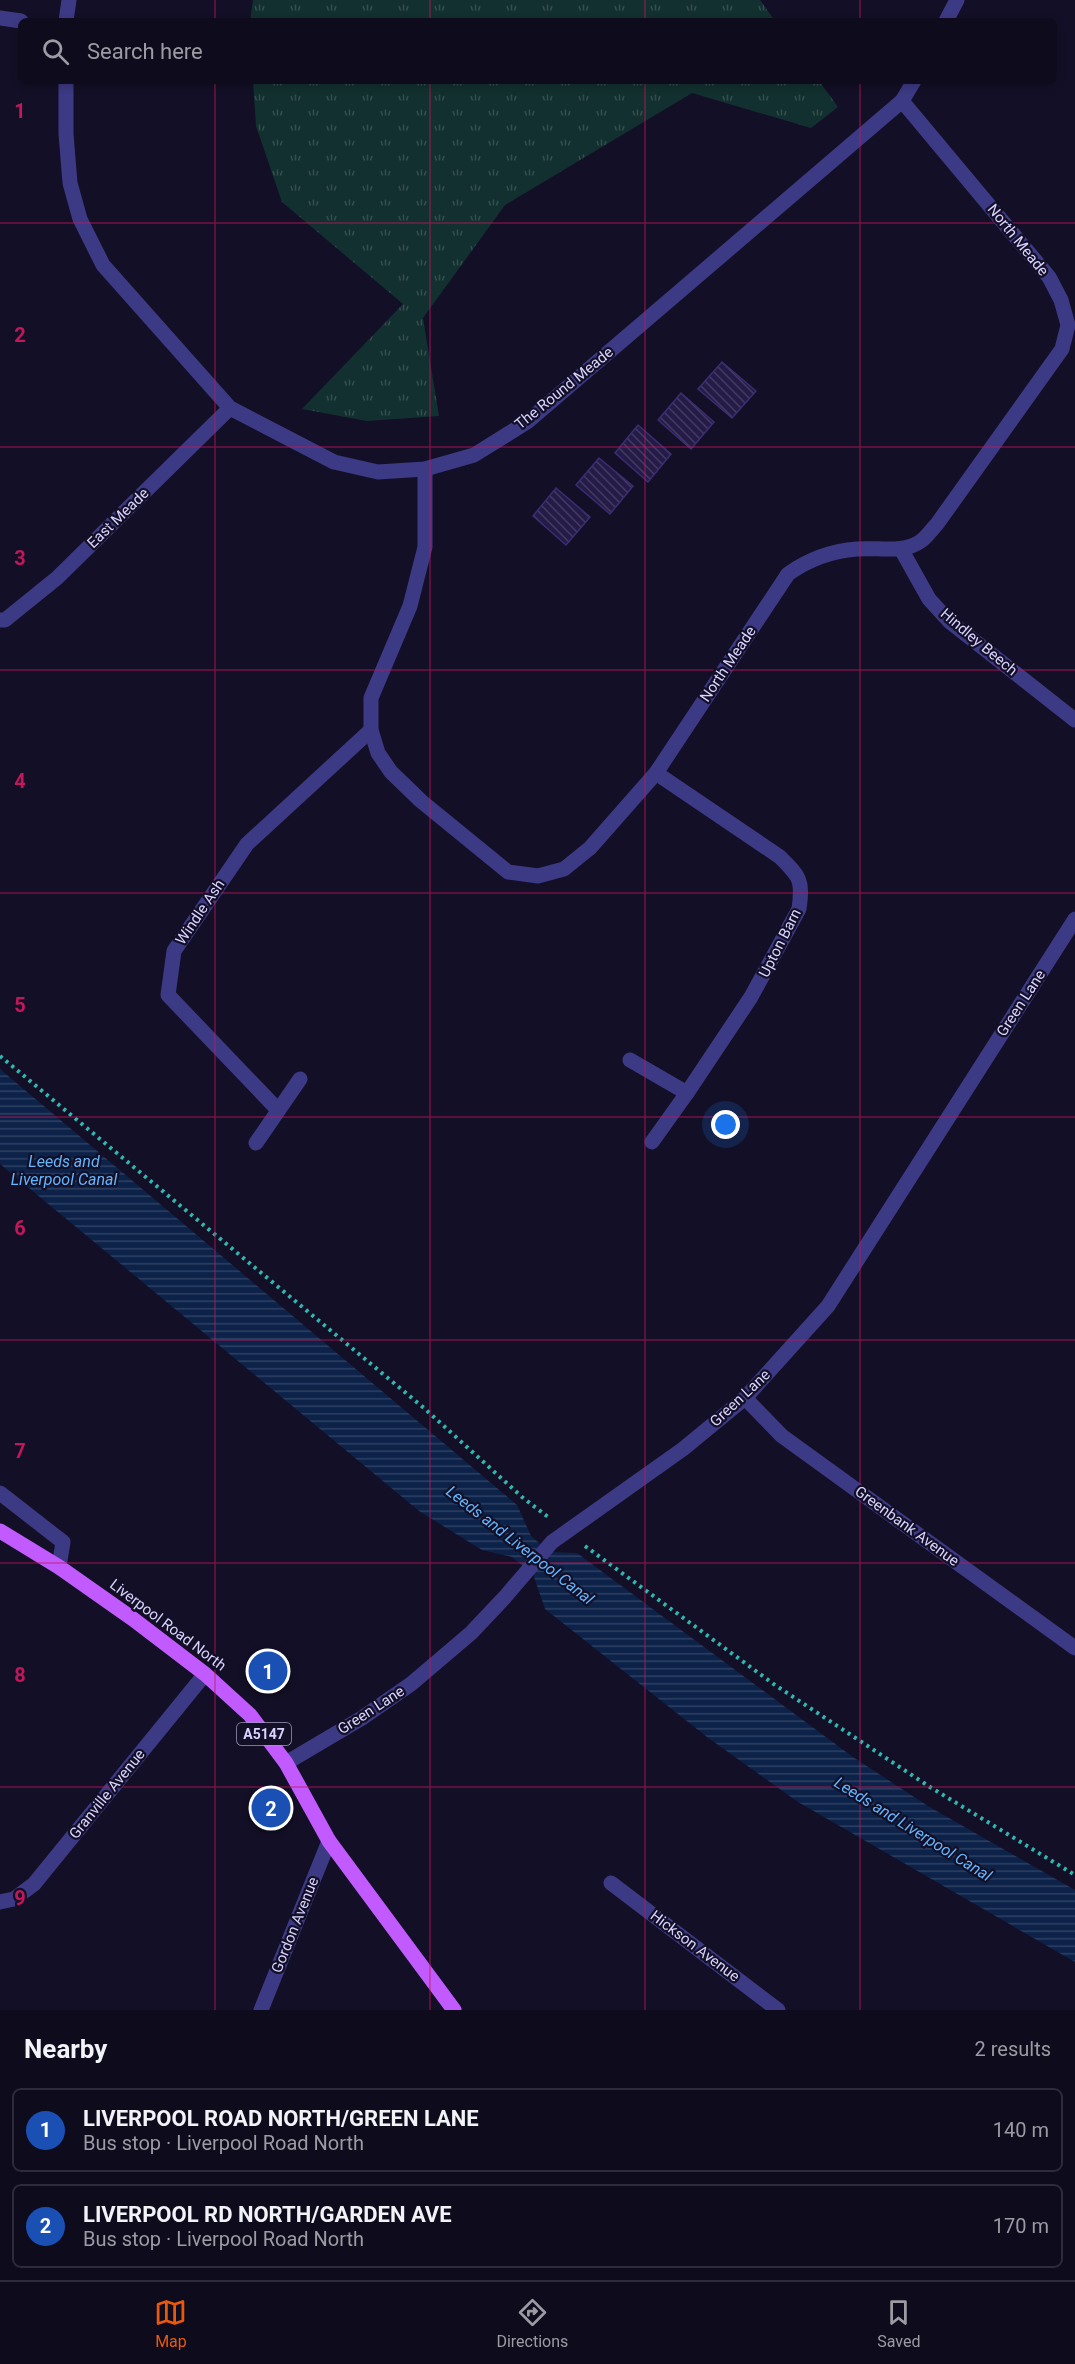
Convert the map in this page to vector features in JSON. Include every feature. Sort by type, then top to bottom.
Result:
[{"type":"main road","name":"Liverpool Road North","points":[[0,1531],[59,1567],[205,1674],[250,1715],[286,1763],[329,1841],[454,2010]]},
{"type":"street","points":[[66,18],[69,0]]},
{"type":"street","points":[[948,18],[957,0]]},
{"type":"street","points":[[0,18],[18,21]]},
{"type":"street","name":"The Round Meade","points":[[66,84],[66,134],[70,183],[80,219],[103,265],[230,408],[334,462],[378,472],[424,469],[474,455],[527,422],[902,101],[912,84]]},
{"type":"street","name":"North Meade","points":[[424,469],[425,547],[410,606],[371,698],[371,730],[378,753],[391,772],[421,801],[508,872],[538,876],[564,869],[590,848],[656,773],[788,574],[805,562],[829,554],[858,549],[901,549],[921,541],[937,524],[1062,349],[1072,326],[1049,278],[902,101]]},
{"type":"street","name":"East Meade","points":[[0,621],[5,620],[57,578],[230,408]]},
{"type":"street","name":"Hindley Beech","points":[[901,549],[929,599],[949,621],[1075,720]]},
{"type":"street","name":"Windle Ash","points":[[278,1110],[168,995],[174,951],[247,844],[371,730]]},
{"type":"street","name":"Upton Barn","points":[[652,1142],[751,997],[799,909],[801,893],[798,874],[780,857],[656,773]]},
{"type":"street","name":"Green Lane","points":[[286,1763],[352,1724],[411,1684],[471,1633],[549,1544],[683,1449],[745,1398],[828,1306],[1075,919]]},
{"type":"street","points":[[630,1060],[687,1093]]},
{"type":"street","points":[[256,1143],[300,1079]]},
{"type":"street","name":"Greenbank Avenue","points":[[745,1398],[782,1436],[1075,1648]]},
{"type":"street","points":[[0,1493],[63,1542],[59,1567]]},
{"type":"street","name":"Granville Avenue","points":[[0,1902],[14,1899],[34,1884],[205,1674]]},
{"type":"street","name":"Gordon Avenue","points":[[261,2010],[329,1841]]},
{"type":"street","name":"Hickson Avenue","points":[[611,1882],[778,2010]]},
{"type":"path","points":[[0,1056],[423,1408],[522,1497],[550,1518]]},
{"type":"path","points":[[582,1543],[775,1685],[930,1787],[1075,1875]]},
{"type":"green space","points":[[253,0],[760,0],[773,18],[250,18]]},
{"type":"green space","points":[[253,84],[821,84],[838,107],[811,128],[692,93],[505,205],[423,318],[439,416],[367,421],[302,409],[403,304],[282,202],[256,126]]},
{"type":"water","name":"Leeds and Liverpool Canal","points":[[0,1069],[517,1505],[531,1536],[550,1552],[577,1553],[853,1757],[928,1806],[1075,1890],[1075,1962],[798,1802],[707,1737],[545,1609],[533,1574],[512,1557],[482,1550],[419,1511],[0,1164]]},
{"type":"building","points":[[722,362],[756,391],[732,418],[698,389]]},
{"type":"building","points":[[681,393],[714,422],[691,449],[658,420]]},
{"type":"building","points":[[638,425],[671,454],[648,482],[615,453]]},
{"type":"building","points":[[599,458],[633,486],[610,514],[576,485]]},
{"type":"building","points":[[556,488],[590,517],[566,545],[533,516]]},
{"type":"place","name":"LIVERPOOL ROAD NORTH/GREEN LANE","points":[[268,1671]]},
{"type":"place","name":"LIVERPOOL RD NORTH/GARDEN AVE","points":[[271,1808]]}]
